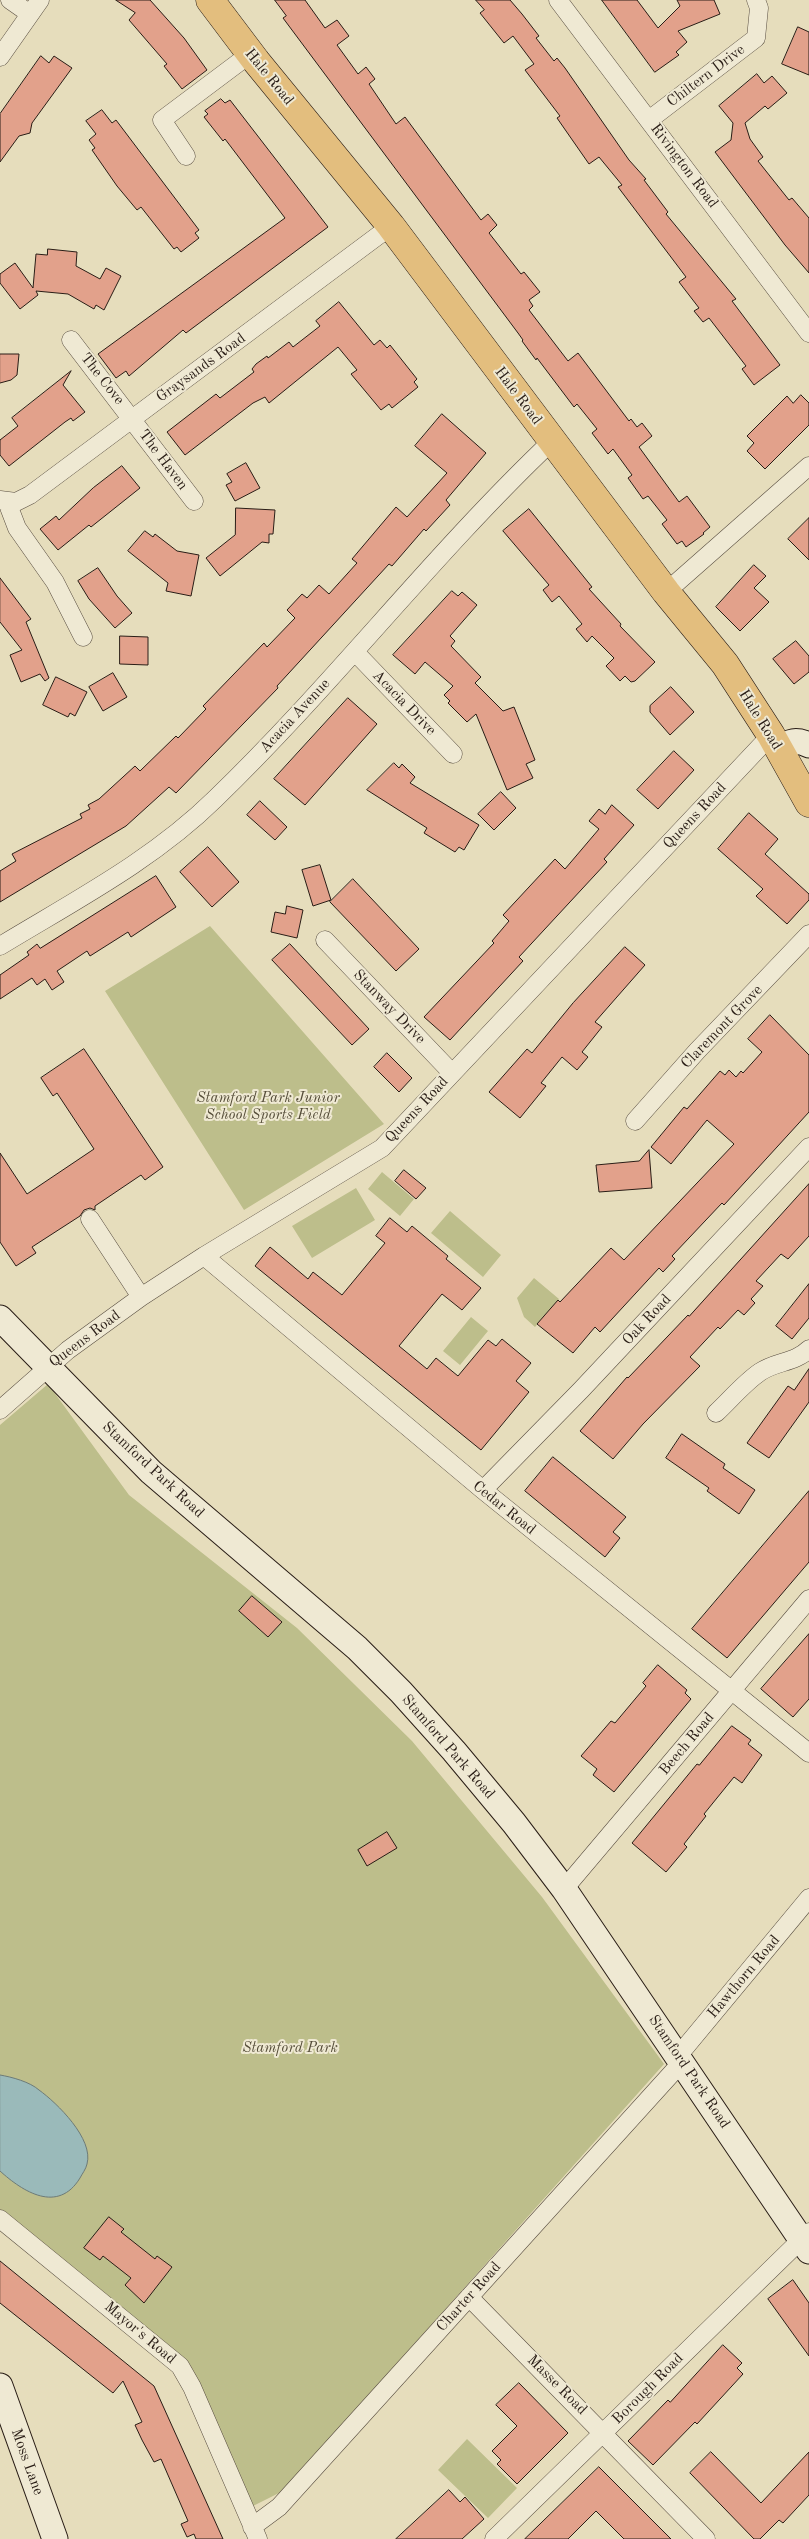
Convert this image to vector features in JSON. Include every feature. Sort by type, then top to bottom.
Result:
[{"type":"main road","name":"Hale Road","points":[[210,0],[250,54],[391,226],[666,592],[725,664],[775,742],[809,803]]},
{"type":"street","points":[[0,57],[35,7],[10,0]]},
{"type":"street","name":"Rivington Road","points":[[558,0],[809,333]]},
{"type":"street","name":"Chiltern Drive","points":[[649,120],[756,38],[759,8],[756,0]]},
{"type":"street","points":[[186,156],[162,120],[250,54]]},
{"type":"street","name":"Graysands Road","points":[[83,637],[47,569],[17,528],[4,501],[20,501],[30,495],[391,226]]},
{"type":"street","name":"The Cove","points":[[71,340],[132,418]]},
{"type":"street","name":"The Haven","points":[[132,418],[194,501]]},
{"type":"street","name":"Acacia Avenue","points":[[0,946],[141,861],[214,800],[355,652],[499,492],[552,441]]},
{"type":"street","points":[[666,592],[809,466]]},
{"type":"street","name":"Acacia Drive","points":[[355,652],[453,754]]},
{"type":"street","points":[[775,742],[808,739]]},
{"type":"street","name":"Queens Road","points":[[0,1410],[68,1350],[141,1297],[204,1256],[382,1148],[452,1073],[775,742]]},
{"type":"street","name":"Claremont Grove","points":[[635,1121],[698,1051],[809,934]]},
{"type":"street","name":"Stanway Drive","points":[[325,940],[452,1073]]},
{"type":"street","name":"Oak Road","points":[[483,1490],[581,1390],[809,1147]]},
{"type":"street","points":[[90,1219],[141,1297]]},
{"type":"street","name":"Cedar Road","points":[[204,1256],[483,1490],[809,1752]]},
{"type":"street","name":"Stamford Park Road","points":[[0,1318],[151,1472],[315,1611],[401,1692],[514,1823],[564,1888],[806,2241]]},
{"type":"street","points":[[716,1413],[759,1373],[771,1366],[796,1359],[809,1349]]},
{"type":"street","name":"Beech Road","points":[[564,1888],[809,1599]]},
{"type":"street","name":"Hawthorn Road","points":[[680,2059],[809,1898]]},
{"type":"street","name":"Charter Road","points":[[255,2533],[470,2297],[680,2059]]},
{"type":"street","name":"Mayor's Road","points":[[0,2219],[180,2366],[192,2387],[255,2533]]},
{"type":"street","name":"Borough Road","points":[[494,2539],[806,2241]]},
{"type":"street","name":"Masse Road","points":[[470,2297],[706,2539]]},
{"type":"street","name":"Moss Lane","points":[[0,2386],[55,2539]]},
{"type":"green space","name":"Stamford Park Junior School Sports Field","points":[[210,926],[384,1124],[244,1210],[105,991]]},
{"type":"green space","points":[[382,1172],[414,1199],[400,1216],[368,1189]]},
{"type":"green space","points":[[356,1188],[375,1220],[312,1258],[292,1226]]},
{"type":"green space","points":[[450,1211],[501,1255],[483,1277],[431,1233]]},
{"type":"green space","points":[[534,1278],[559,1299],[535,1327],[524,1317],[517,1298]]},
{"type":"green space","points":[[471,1317],[488,1331],[460,1365],[443,1351]]},
{"type":"green space","name":"Stamford Park","points":[[48,1384],[129,1495],[297,1628],[412,1741],[542,1897],[664,2064],[283,2491],[249,2508],[195,2384],[0,2212],[0,1425]]},
{"type":"green space","points":[[467,2439],[517,2488],[488,2518],[438,2470]]},
{"type":"water","points":[[0,2075],[21,2080],[35,2087],[64,2113],[80,2133],[88,2154],[86,2166],[80,2178],[71,2189],[61,2195],[51,2197],[40,2196],[19,2186],[0,2171]]},
{"type":"building","points":[[116,0],[150,0],[184,38],[207,70],[182,89],[164,66],[167,64],[129,20],[135,13]]},
{"type":"building","points":[[275,0],[305,0],[325,28],[337,20],[349,36],[337,45],[358,74],[366,67],[375,79],[369,84],[396,124],[405,117],[481,220],[488,214],[497,225],[489,233],[521,274],[524,272],[540,292],[529,300],[533,306],[529,310],[568,361],[578,353],[629,421],[631,419],[637,427],[642,423],[652,436],[639,447],[679,502],[687,496],[710,527],[704,534],[686,547],[682,541],[677,544],[662,524],[667,520],[648,496],[643,499],[628,478],[632,475],[613,449],[608,454],[592,433],[597,429],[577,404],[574,407],[537,358],[536,360],[518,333],[283,18],[286,16]]},
{"type":"building","points":[[476,0],[510,0],[522,14],[539,36],[536,38],[554,61],[557,58],[565,68],[629,160],[646,179],[644,180],[668,212],[666,214],[736,299],[732,301],[780,365],[754,385],[742,369],[746,366],[709,318],[703,322],[694,311],[699,308],[679,282],[686,277],[618,187],[622,185],[599,157],[589,164],[557,118],[560,116],[525,70],[534,64],[513,36],[504,43],[480,13],[484,10]]},
{"type":"building","points":[[602,0],[637,0],[658,28],[680,6],[677,0],[714,0],[720,14],[678,31],[687,42],[676,52],[679,55],[655,72]]},
{"type":"building","points":[[798,27],[809,32],[809,75],[782,64]]},
{"type":"building","points":[[41,56],[49,63],[54,56],[72,68],[32,123],[30,133],[19,136],[0,162],[0,114]]},
{"type":"building","points":[[757,74],[764,83],[772,76],[787,93],[768,109],[765,106],[745,123],[750,139],[763,157],[758,161],[789,200],[792,198],[809,218],[809,273],[785,245],[715,152],[731,140],[733,123],[719,106]]},
{"type":"building","points":[[221,99],[225,103],[230,100],[328,227],[186,333],[183,330],[129,376],[126,371],[116,378],[98,354],[285,218],[225,139],[223,141],[204,117],[208,114],[205,111]]},
{"type":"building","points":[[102,110],[112,123],[116,120],[199,230],[195,233],[199,238],[181,252],[177,247],[174,249],[141,207],[137,210],[117,186],[92,150],[95,148],[89,140],[96,134],[86,121]]},
{"type":"building","points":[[48,249],[77,252],[76,266],[100,279],[106,268],[121,276],[104,310],[96,305],[94,309],[68,294],[36,291],[38,295],[20,309],[0,283],[0,274],[15,263],[33,288],[36,254],[47,255]]},
{"type":"building","points":[[339,302],[374,345],[380,340],[387,348],[390,345],[417,379],[414,382],[418,387],[392,408],[389,404],[381,410],[351,374],[357,370],[338,347],[269,403],[265,397],[253,403],[185,455],[167,432],[216,394],[220,398],[254,372],[252,369],[256,364],[267,356],[268,358],[289,342],[293,347],[320,326],[316,321]]},
{"type":"building","points":[[0,354],[19,354],[17,375],[11,380],[0,383]]},
{"type":"building","points":[[71,371],[63,385],[85,412],[73,421],[71,418],[65,422],[9,466],[0,455],[0,440],[18,426],[12,418]]},
{"type":"building","points":[[801,395],[809,403],[809,425],[765,469],[747,451],[754,443],[747,436],[787,396],[793,403]]},
{"type":"building","points":[[442,414],[486,453],[446,500],[450,505],[426,531],[424,529],[392,566],[389,564],[277,686],[278,688],[176,793],[169,787],[126,826],[0,902],[0,871],[16,861],[12,854],[82,818],[80,814],[90,809],[88,805],[99,799],[135,766],[140,771],[176,736],[178,738],[206,709],[203,706],[264,643],[267,647],[295,618],[287,610],[302,594],[307,598],[319,585],[329,594],[357,563],[352,559],[396,507],[407,517],[447,473],[415,446]]},
{"type":"building","points":[[246,463],[260,488],[235,501],[226,485],[232,482],[227,474]]},
{"type":"building","points":[[122,466],[140,488],[91,527],[89,525],[58,550],[40,529],[56,516],[59,520],[93,488]]},
{"type":"building","points":[[236,508],[275,510],[273,534],[269,534],[269,543],[262,542],[220,576],[206,558],[235,535]]},
{"type":"building","points":[[529,509],[592,587],[589,589],[621,624],[620,626],[655,662],[635,681],[631,682],[625,676],[620,681],[606,666],[614,658],[592,636],[587,642],[576,629],[582,624],[559,596],[552,602],[543,590],[549,585],[503,531]]},
{"type":"building","points":[[809,518],[809,560],[788,539]]},
{"type":"building","points":[[145,531],[153,537],[155,534],[177,551],[199,555],[191,596],[166,591],[168,583],[128,551]]},
{"type":"building","points":[[754,565],[766,576],[754,588],[769,602],[740,631],[716,607]]},
{"type":"building","points":[[98,568],[117,596],[132,613],[115,628],[89,599],[78,581]]},
{"type":"building","points":[[0,578],[31,619],[26,622],[49,678],[45,681],[40,674],[21,682],[10,655],[22,650],[0,622]]},
{"type":"building","points":[[452,591],[458,596],[462,592],[477,605],[450,636],[455,641],[451,646],[481,677],[475,683],[503,711],[514,707],[535,760],[526,764],[533,778],[507,790],[476,714],[467,722],[448,703],[450,701],[444,695],[453,686],[425,662],[415,674],[393,655]]},
{"type":"building","points":[[120,636],[148,637],[148,665],[120,664]]},
{"type":"building","points":[[796,641],[809,656],[809,672],[794,684],[773,659]]},
{"type":"building","points":[[113,673],[127,697],[103,711],[89,687]]},
{"type":"building","points":[[56,677],[87,692],[75,716],[70,713],[68,717],[43,705]]},
{"type":"building","points":[[671,687],[694,712],[670,735],[650,712],[650,706]]},
{"type":"building","points":[[348,698],[377,724],[305,805],[274,779]]},
{"type":"building","points":[[674,751],[694,770],[658,809],[637,790]]},
{"type":"building","points":[[394,763],[399,768],[402,764],[415,777],[410,783],[479,825],[464,850],[459,847],[455,852],[424,833],[427,828],[367,790]]},
{"type":"building","points":[[501,792],[516,808],[494,830],[478,814]]},
{"type":"building","points":[[260,801],[287,827],[275,840],[247,815]]},
{"type":"building","points":[[612,805],[634,825],[604,859],[607,862],[519,957],[523,961],[450,1040],[424,1017],[494,943],[492,941],[509,921],[503,915],[555,859],[565,869],[599,829],[589,821],[599,809],[605,814]]},
{"type":"building","points":[[749,813],[778,839],[765,854],[809,894],[809,900],[787,924],[756,896],[763,889],[718,849]]},
{"type":"building","points":[[208,847],[239,882],[212,907],[180,872]]},
{"type":"building","points":[[320,865],[331,900],[313,906],[302,870]]},
{"type":"building","points":[[156,876],[176,907],[131,937],[128,932],[90,956],[87,951],[57,971],[64,982],[52,990],[45,979],[37,985],[32,978],[0,999],[0,975],[29,955],[27,952],[37,944],[40,948]]},
{"type":"building","points":[[353,879],[419,949],[396,971],[330,902]]},
{"type":"building","points":[[287,906],[303,910],[297,938],[271,932],[275,912],[285,914]]},
{"type":"building","points":[[290,944],[369,1029],[352,1045],[272,960]]},
{"type":"building","points":[[625,947],[645,965],[595,1022],[602,1027],[582,1052],[588,1057],[577,1070],[562,1057],[541,1083],[546,1086],[520,1118],[489,1092],[527,1049],[532,1053],[573,1003]]},
{"type":"building","points":[[770,1015],[809,1055],[809,1112],[724,1205],[722,1203],[672,1256],[675,1259],[663,1272],[659,1268],[600,1332],[595,1327],[573,1353],[537,1324],[558,1300],[560,1302],[611,1248],[624,1260],[734,1144],[707,1120],[671,1164],[651,1147],[684,1107],[687,1109],[720,1071],[725,1075],[729,1070],[736,1077],[741,1071],[743,1073],[762,1052],[748,1039]]},
{"type":"building","points":[[84,1049],[163,1167],[145,1180],[141,1175],[95,1206],[95,1210],[90,1208],[84,1210],[80,1216],[32,1247],[36,1253],[16,1266],[0,1242],[0,1153],[27,1194],[94,1149],[57,1093],[53,1096],[41,1078]]},
{"type":"building","points":[[387,1053],[412,1078],[399,1092],[374,1067]]},
{"type":"building","points":[[649,1150],[652,1188],[599,1192],[596,1165],[639,1161]]},
{"type":"building","points":[[404,1170],[426,1188],[416,1199],[395,1181]]},
{"type":"building","points":[[809,1184],[809,1236],[788,1259],[781,1254],[756,1281],[763,1286],[751,1299],[755,1303],[744,1315],[738,1310],[720,1329],[718,1327],[690,1357],[700,1366],[643,1424],[613,1459],[580,1431],[627,1377],[689,1316]]},
{"type":"building","points":[[390,1218],[407,1232],[412,1226],[448,1256],[446,1259],[481,1288],[462,1310],[442,1294],[399,1346],[427,1369],[436,1358],[458,1376],[488,1340],[496,1346],[502,1339],[531,1363],[516,1381],[529,1392],[481,1450],[255,1266],[270,1247],[308,1279],[313,1272],[342,1295],[385,1243],[376,1236]]},
{"type":"building","points":[[809,1284],[809,1318],[792,1339],[776,1326]]},
{"type":"building","points":[[809,1369],[809,1402],[769,1458],[747,1443],[788,1386],[794,1390]]},
{"type":"building","points":[[682,1434],[725,1464],[723,1468],[755,1490],[739,1514],[707,1491],[709,1488],[666,1458]]},
{"type":"building","points":[[553,1457],[626,1517],[613,1532],[620,1538],[605,1557],[525,1491]]},
{"type":"building","points":[[809,1491],[809,1562],[727,1658],[692,1629]]},
{"type":"building","points":[[252,1596],[282,1622],[268,1637],[239,1611]]},
{"type":"building","points":[[809,1634],[809,1699],[793,1717],[761,1689]]},
{"type":"building","points":[[658,1665],[687,1690],[685,1693],[691,1699],[614,1792],[593,1775],[597,1769],[581,1756],[611,1721],[615,1723],[646,1686],[643,1683]]},
{"type":"building","points":[[732,1726],[751,1740],[748,1744],[762,1755],[742,1783],[734,1777],[704,1814],[706,1816],[684,1844],[687,1847],[666,1872],[632,1843],[697,1764],[699,1765]]},
{"type":"building","points":[[387,1832],[397,1848],[367,1866],[358,1850]]},
{"type":"building","points":[[109,2217],[124,2229],[121,2232],[155,2259],[157,2256],[172,2267],[144,2303],[125,2285],[131,2278],[103,2256],[100,2260],[84,2248]]},
{"type":"building","points":[[0,2261],[154,2386],[223,2539],[196,2539],[194,2534],[187,2537],[181,2524],[188,2521],[161,2459],[154,2462],[135,2425],[142,2422],[123,2381],[113,2393],[0,2303]]},
{"type":"building","points":[[793,2280],[809,2303],[809,2356],[768,2299]]},
{"type":"building","points":[[723,2345],[742,2363],[737,2368],[743,2374],[697,2424],[695,2422],[653,2465],[628,2441],[668,2400],[670,2402]]},
{"type":"building","points":[[519,2383],[568,2433],[517,2484],[497,2464],[501,2460],[492,2451],[517,2426],[496,2405]]},
{"type":"building","points":[[711,2452],[761,2503],[809,2452],[809,2495],[783,2523],[779,2520],[760,2539],[754,2539],[690,2473]]},
{"type":"building","points":[[599,2467],[671,2539],[624,2539],[596,2511],[568,2539],[525,2539]]},
{"type":"building","points":[[449,2490],[460,2502],[465,2497],[484,2519],[462,2539],[396,2539]]}]
